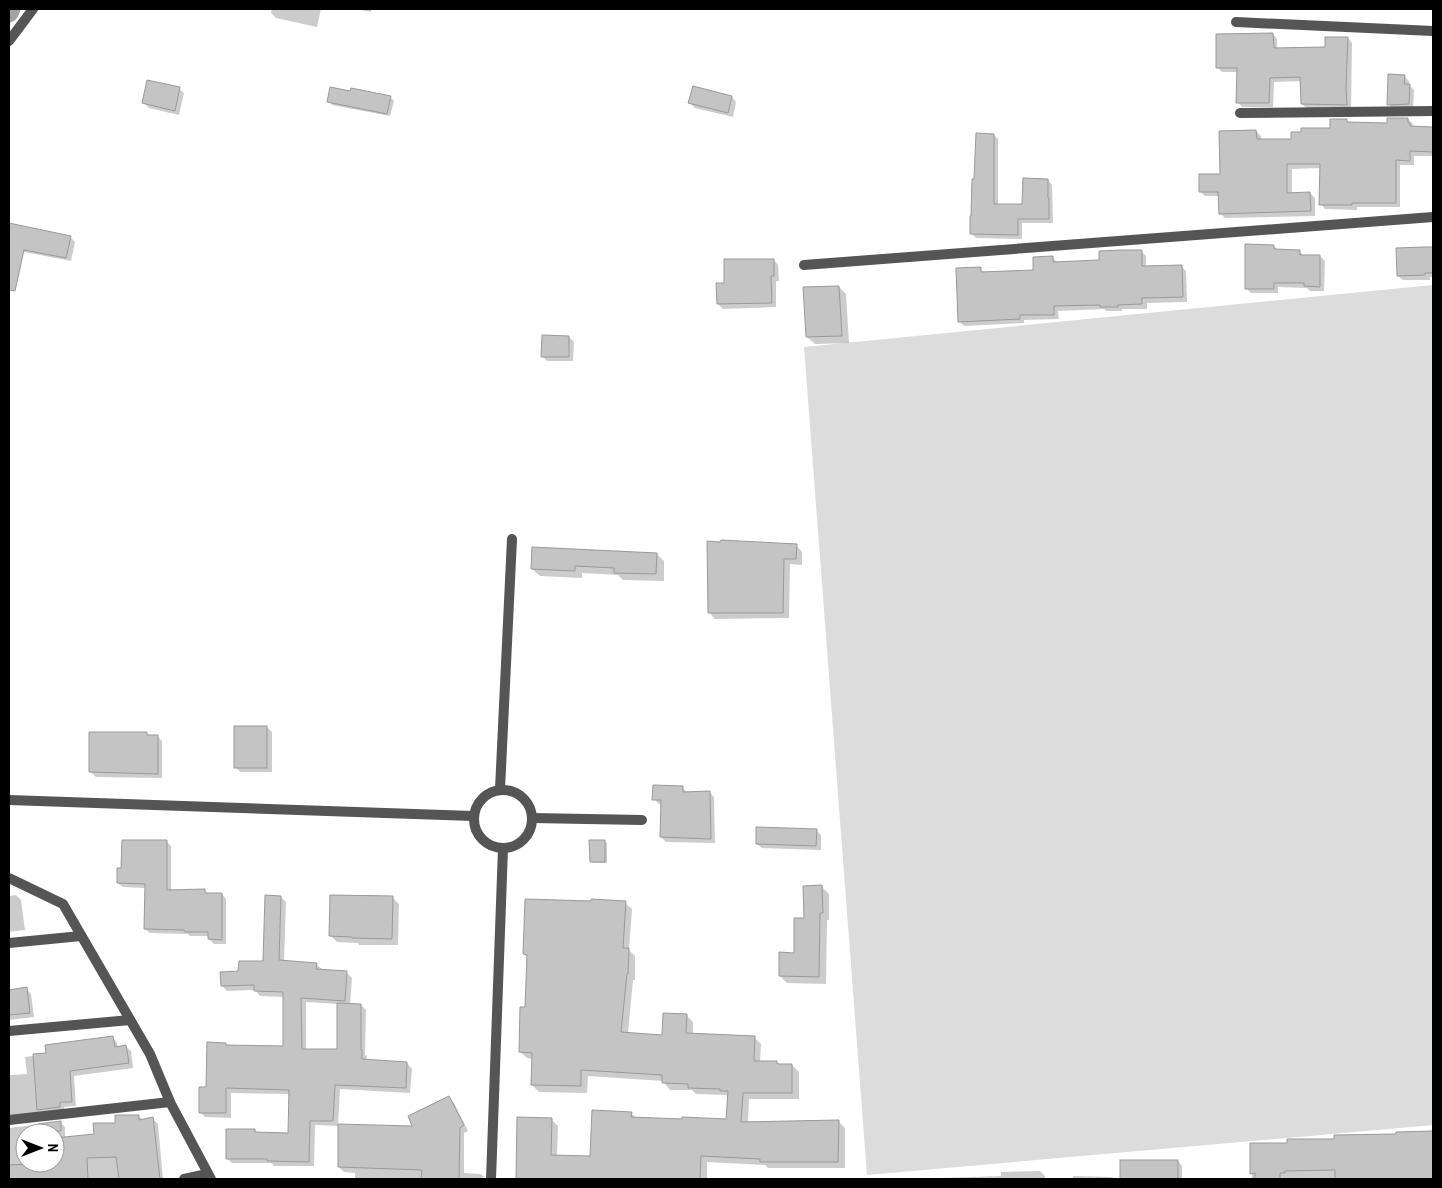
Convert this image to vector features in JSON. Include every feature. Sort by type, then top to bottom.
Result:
[{"type":"street","points":[[9,41],[33,9]]},
{"type":"street","points":[[1236,22],[1433,30]]},
{"type":"street","points":[[1240,113],[1433,111]]},
{"type":"street","points":[[804,265],[1433,217]]},
{"type":"street","points":[[500,789],[512,539]]},
{"type":"street","points":[[500,789],[510,790],[519,794],[531,809],[531,828],[527,836],[512,847],[493,847],[479,836],[474,827],[473,816],[476,806],[490,792],[500,789]]},
{"type":"street","points":[[9,800],[473,816]]},
{"type":"street","points":[[532,818],[642,820]]},
{"type":"street","points":[[491,1179],[503,848]]},
{"type":"street","points":[[9,878],[63,904],[82,936],[150,1054],[170,1102],[209,1177],[184,1179]]},
{"type":"street","points":[[9,943],[82,936]]},
{"type":"street","points":[[9,1031],[130,1020]]},
{"type":"street","points":[[9,1120],[170,1102]]},
{"type":"shaded area","points":[[1433,285],[1433,1125],[867,1175],[804,347]]},
{"type":"building","points":[[1273,33],[1274,48],[1325,47],[1325,37],[1348,37],[1347,105],[1301,104],[1300,77],[1270,78],[1269,103],[1236,103],[1237,68],[1216,68],[1216,34]]},
{"type":"building","points":[[1388,74],[1405,75],[1404,84],[1410,84],[1409,104],[1387,105]]},
{"type":"building","points":[[147,80],[180,87],[175,111],[142,103]]},
{"type":"building","points":[[693,86],[732,96],[728,113],[688,103]]},
{"type":"building","points":[[330,87],[350,91],[351,88],[391,96],[387,114],[327,102]]},
{"type":"building","points":[[1387,118],[1408,118],[1410,126],[1433,127],[1433,152],[1410,151],[1410,161],[1396,160],[1396,203],[1319,205],[1320,164],[1287,164],[1287,193],[1310,192],[1311,211],[1219,214],[1218,192],[1199,192],[1199,174],[1220,174],[1219,131],[1256,130],[1257,139],[1291,139],[1291,132],[1301,132],[1301,128],[1330,128],[1330,119],[1347,119],[1347,122],[1387,123]]},
{"type":"building","points":[[976,133],[994,134],[994,204],[1022,204],[1023,178],[1048,179],[1049,219],[1018,219],[1018,235],[970,234]]},
{"type":"building","points":[[9,223],[71,236],[66,258],[24,250],[15,291],[9,290]]},
{"type":"building","points":[[1245,244],[1274,245],[1274,249],[1300,250],[1300,255],[1320,255],[1320,287],[1304,286],[1304,283],[1274,283],[1274,289],[1245,289]]},
{"type":"building","points":[[1433,247],[1433,273],[1397,276],[1396,248]]},
{"type":"building","points":[[1142,250],[1142,266],[1182,265],[1183,297],[1142,298],[1142,304],[1118,305],[1118,307],[1100,307],[1100,305],[1054,306],[1054,315],[1020,315],[1020,319],[958,322],[956,268],[981,267],[981,272],[1033,270],[1033,257],[1053,256],[1053,262],[1099,260],[1099,251]]},
{"type":"building","points":[[724,259],[774,259],[774,276],[771,276],[772,303],[717,304],[716,283],[724,283]]},
{"type":"building","points":[[839,286],[842,336],[806,337],[803,287]]},
{"type":"building","points":[[542,335],[569,336],[569,357],[541,357]]},
{"type":"building","points":[[721,540],[797,544],[796,559],[784,559],[783,613],[708,613],[707,541],[720,542]]},
{"type":"building","points":[[532,547],[657,553],[656,574],[614,573],[614,568],[575,566],[575,571],[531,569]]},
{"type":"building","points":[[234,726],[267,726],[267,768],[234,768]]},
{"type":"building","points":[[89,732],[147,732],[147,735],[158,735],[158,774],[89,772]]},
{"type":"building","points":[[653,785],[683,786],[683,792],[710,791],[711,839],[660,837],[661,800],[652,800]]},
{"type":"building","points":[[756,827],[817,829],[816,846],[756,844]]},
{"type":"building","points":[[122,840],[167,840],[167,890],[205,889],[205,893],[222,893],[222,940],[208,939],[208,932],[144,929],[145,884],[117,883],[117,868],[121,868]]},
{"type":"building","points":[[589,840],[605,840],[605,862],[590,862]]},
{"type":"building","points":[[822,885],[823,913],[820,913],[819,977],[779,976],[779,952],[794,953],[794,918],[804,918],[803,886]]},
{"type":"building","points":[[265,895],[281,896],[279,960],[317,963],[316,969],[347,971],[345,1001],[301,998],[302,1049],[337,1049],[337,1003],[361,1004],[362,1059],[407,1062],[406,1088],[335,1085],[333,1121],[310,1121],[309,1162],[226,1159],[226,1129],[255,1129],[255,1132],[288,1133],[289,1090],[226,1088],[226,1113],[199,1113],[199,1087],[206,1087],[207,1042],[226,1043],[226,1045],[283,1046],[283,992],[254,991],[254,985],[221,986],[220,972],[238,971],[239,961],[263,961]]},
{"type":"building","points":[[330,895],[393,896],[392,939],[329,936]]},
{"type":"building","points":[[525,899],[626,901],[623,948],[629,948],[621,1032],[662,1035],[663,1013],[687,1014],[686,1033],[755,1036],[754,1061],[777,1061],[777,1064],[792,1064],[792,1093],[743,1093],[741,1122],[839,1120],[838,1162],[760,1162],[760,1159],[701,1156],[700,1179],[516,1179],[517,1117],[552,1118],[551,1155],[590,1156],[592,1110],[632,1112],[631,1117],[726,1119],[728,1091],[688,1088],[688,1084],[662,1083],[662,1075],[581,1070],[581,1086],[531,1085],[532,1053],[519,1052],[520,1007],[525,1007],[527,955],[523,954]]},
{"type":"building","points":[[27,987],[30,1013],[9,1015],[9,990]]},
{"type":"building","points":[[113,1036],[115,1047],[126,1045],[129,1063],[70,1071],[72,1102],[60,1102],[60,1107],[37,1110],[33,1054],[46,1053],[45,1045]]},
{"type":"building","points":[[449,1096],[464,1125],[460,1128],[459,1179],[421,1179],[422,1170],[338,1167],[338,1124],[412,1126],[408,1116]]},
{"type":"building","points":[[115,1115],[139,1115],[139,1120],[153,1117],[160,1179],[119,1179],[116,1157],[87,1158],[88,1179],[9,1179],[9,1165],[15,1165],[15,1173],[65,1173],[65,1137],[94,1134],[93,1123],[115,1123]]},
{"type":"building","points":[[1433,1131],[1433,1179],[1335,1179],[1335,1170],[1285,1171],[1285,1173],[1280,1173],[1280,1179],[1255,1179],[1255,1173],[1250,1174],[1250,1143],[1287,1143],[1287,1139],[1334,1139],[1334,1135],[1396,1134],[1396,1132]]},
{"type":"building","points":[[1120,1160],[1178,1160],[1178,1179],[1120,1179]]},
{"type":"waterway","points":[[9,13],[11,9]]}]
